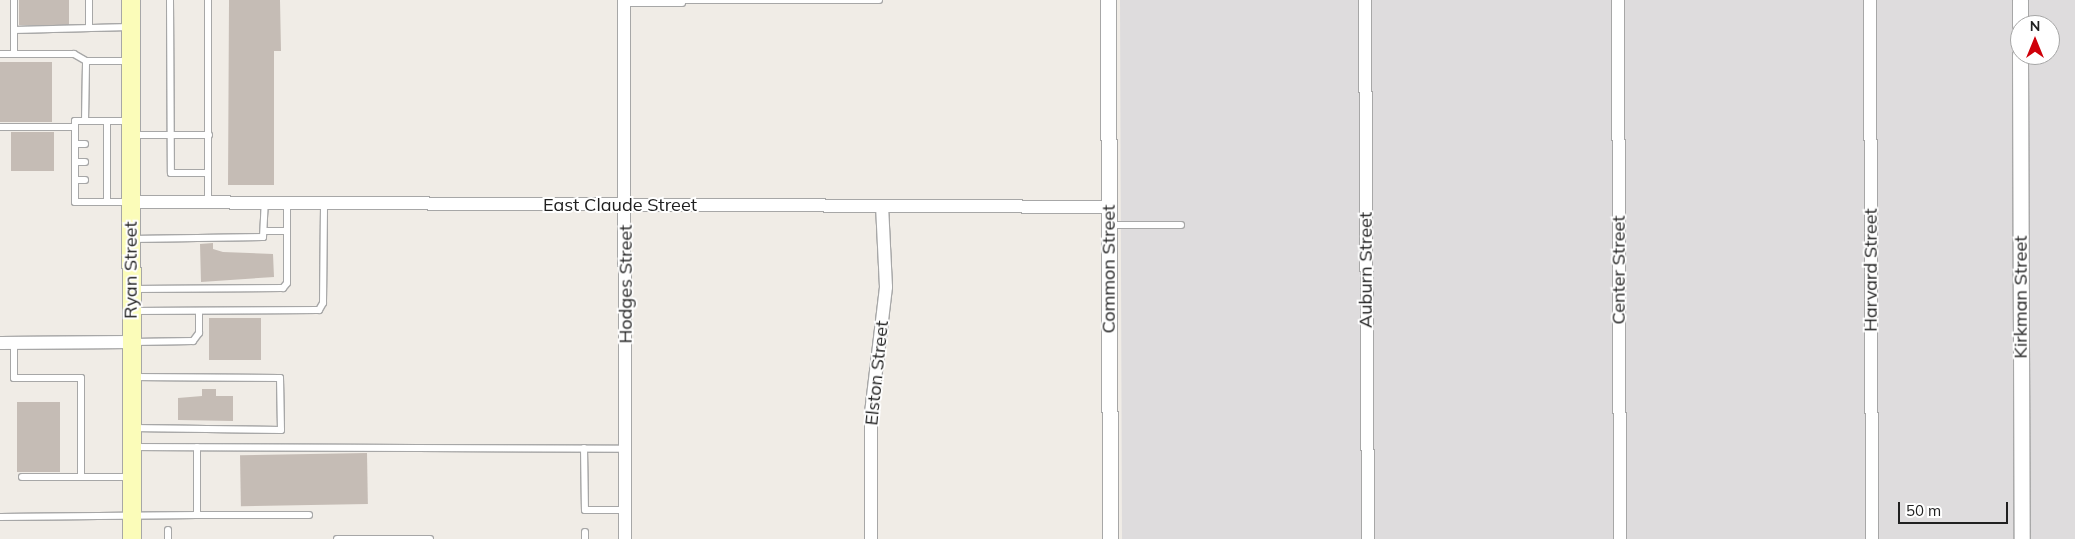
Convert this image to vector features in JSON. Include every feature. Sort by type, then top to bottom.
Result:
[{"type":"main road","name":"Ryan Street","points":[[131,0],[132,539]]},
{"type":"street","name":"Common Street","points":[[1108,0],[1110,539]]},
{"type":"street","name":"Auburn Street","points":[[1365,0],[1368,539]]},
{"type":"street","name":"Center Street","points":[[1618,0],[1620,539]]},
{"type":"street","name":"Harvard Street","points":[[1870,0],[1872,539]]},
{"type":"street","points":[[2020,0],[2020,15]]},
{"type":"street","name":"Hodges Street","points":[[624,2],[626,204],[625,539]]},
{"type":"street","name":"Kirkman Street","points":[[2020,65],[2022,539]]},
{"type":"street","name":"East Claude Street","points":[[131,202],[1109,207]]},
{"type":"street","name":"Elston Street","points":[[871,539],[871,413],[886,287],[882,206]]},
{"type":"street","points":[[0,343],[132,342]]},
{"type":"lane","points":[[14,0],[14,54]]},
{"type":"lane","points":[[89,0],[89,27]]},
{"type":"lane","points":[[170,0],[171,172],[208,173]]},
{"type":"lane","points":[[208,0],[208,202]]},
{"type":"lane","points":[[624,2],[879,0]]},
{"type":"lane","points":[[14,30],[131,27]]},
{"type":"lane","points":[[0,54],[74,54],[86,61],[131,61]]},
{"type":"lane","points":[[85,121],[86,61]]},
{"type":"lane","points":[[131,202],[74,202],[75,121],[107,121],[131,128],[171,135],[208,135]]},
{"type":"lane","points":[[107,121],[104,144],[104,179],[107,201]]},
{"type":"lane","points":[[0,127],[75,127]]},
{"type":"lane","points":[[75,144],[85,144]]},
{"type":"lane","points":[[75,162],[85,162]]},
{"type":"lane","points":[[75,180],[85,180]]},
{"type":"lane","points":[[131,239],[259,238],[265,231],[265,203]]},
{"type":"lane","points":[[132,289],[283,288],[287,283],[287,203]]},
{"type":"lane","points":[[132,312],[319,310],[323,303],[324,203]]},
{"type":"lane","points":[[1109,225],[1182,225]]},
{"type":"lane","points":[[265,231],[287,231]]},
{"type":"lane","points":[[132,342],[193,341],[200,333],[199,312]]},
{"type":"lane","points":[[14,343],[14,378],[81,378],[81,477]]},
{"type":"lane","points":[[132,377],[280,378],[281,430],[132,428]]},
{"type":"lane","points":[[132,446],[626,449]]},
{"type":"lane","points":[[197,447],[197,515]]},
{"type":"lane","points":[[584,448],[585,510],[626,510]]},
{"type":"lane","points":[[22,477],[132,477]]},
{"type":"lane","points":[[0,517],[309,515]]},
{"type":"lane","points":[[168,530],[168,539]]},
{"type":"lane","points":[[338,539],[430,539]]},
{"type":"shaded area","points":[[1120,0],[2075,0],[2075,539],[1122,539]]},
{"type":"building","points":[[19,0],[69,0],[69,25],[19,25]]},
{"type":"building","points":[[229,0],[280,0],[281,51],[274,51],[274,185],[228,185]]},
{"type":"building","points":[[0,62],[52,62],[52,122],[0,122]]},
{"type":"building","points":[[11,132],[54,132],[54,171],[11,171]]},
{"type":"building","points":[[213,243],[213,249],[223,252],[273,254],[274,277],[201,282],[200,244]]},
{"type":"building","points":[[209,318],[261,318],[261,360],[209,360]]},
{"type":"building","points":[[202,389],[216,389],[216,396],[233,396],[233,421],[178,420],[178,398],[202,396]]},
{"type":"building","points":[[17,402],[60,402],[60,472],[17,472]]},
{"type":"building","points":[[367,453],[368,504],[241,506],[240,455]]}]
